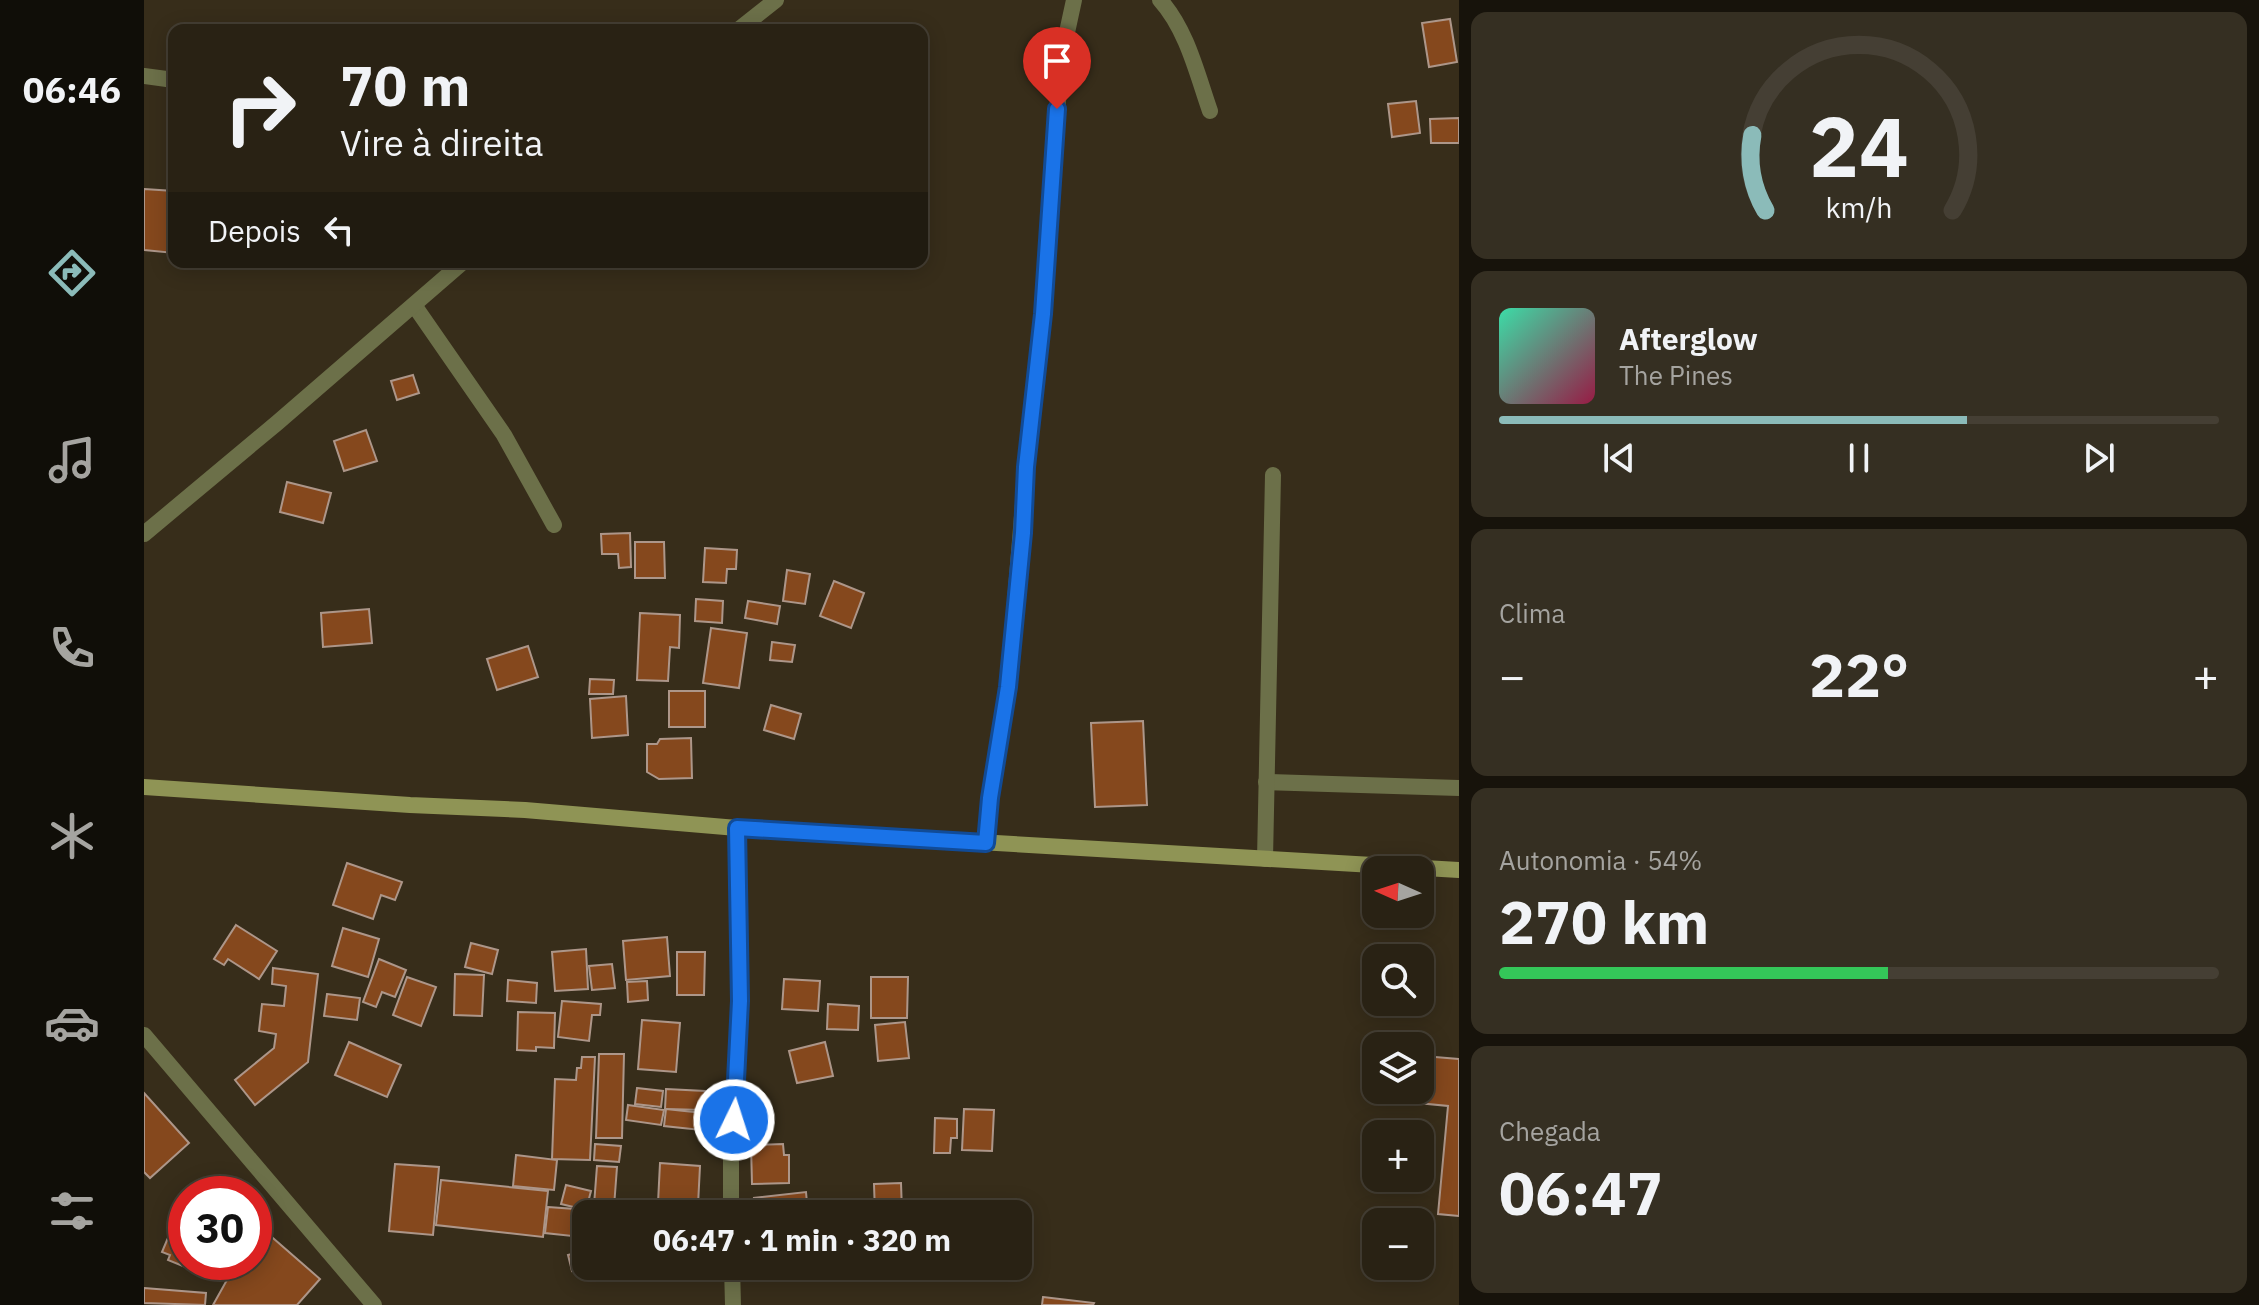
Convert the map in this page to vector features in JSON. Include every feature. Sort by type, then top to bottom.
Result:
[{"type":"main road","points":[[145,786],[525,810],[737,828],[1459,870]]},
{"type":"street","points":[[746,24],[773,3],[790,0]]},
{"type":"street","points":[[986,843],[1008,687],[1026,467],[1043,314],[1057,109],[1074,0]]},
{"type":"street","points":[[1160,0],[1171,12],[1189,50],[1210,111]]},
{"type":"street","points":[[144,76],[168,79]]},
{"type":"street","points":[[144,534],[456,268]]},
{"type":"street","points":[[414,305],[504,435],[554,525]]},
{"type":"street","points":[[1265,859],[1273,475]]},
{"type":"street","points":[[1266,782],[1459,788]]},
{"type":"street","points":[[731,1200],[740,1001],[737,828]]},
{"type":"street","points":[[144,1035],[374,1305]]},
{"type":"street","points":[[732,1280],[733,1305]]},
{"type":"building","points":[[1450,19],[1457,62],[1429,67],[1422,23]]},
{"type":"building","points":[[1416,101],[1420,133],[1392,137],[1388,104]]},
{"type":"building","points":[[1459,118],[1459,143],[1431,143],[1430,119]]},
{"type":"building","points":[[144,189],[168,191],[168,252],[144,250]]},
{"type":"building","points":[[413,375],[419,393],[397,400],[391,381]]},
{"type":"building","points":[[366,430],[377,461],[344,471],[334,441]]},
{"type":"building","points":[[287,482],[331,493],[323,523],[280,512]]},
{"type":"building","points":[[630,533],[631,567],[619,568],[618,554],[602,554],[601,534]]},
{"type":"building","points":[[635,542],[664,542],[665,578],[635,578]]},
{"type":"building","points":[[705,548],[737,550],[736,569],[727,569],[726,583],[703,582]]},
{"type":"building","points":[[787,570],[810,574],[805,604],[783,601]]},
{"type":"building","points":[[834,581],[864,593],[851,628],[820,616]]},
{"type":"building","points":[[696,599],[723,601],[722,623],[695,621]]},
{"type":"building","points":[[748,601],[780,606],[777,624],[745,618]]},
{"type":"building","points":[[369,609],[372,643],[323,647],[321,613]]},
{"type":"building","points":[[640,613],[680,615],[679,648],[670,647],[668,681],[637,680]]},
{"type":"building","points":[[711,628],[747,633],[739,688],[703,683]]},
{"type":"building","points":[[772,642],[795,645],[792,662],[770,660]]},
{"type":"building","points":[[528,646],[538,677],[497,690],[487,659]]},
{"type":"building","points":[[590,679],[614,680],[613,694],[589,694]]},
{"type":"building","points":[[669,691],[705,691],[705,727],[669,727]]},
{"type":"building","points":[[626,696],[628,735],[592,738],[590,699]]},
{"type":"building","points":[[771,705],[801,714],[794,739],[764,730]]},
{"type":"building","points":[[1143,721],[1147,805],[1095,807],[1091,723]]},
{"type":"building","points":[[691,738],[692,778],[659,779],[647,772],[647,744],[657,744],[660,739]]},
{"type":"building","points":[[347,863],[402,882],[395,900],[381,895],[373,919],[333,905]]},
{"type":"building","points":[[236,925],[277,951],[259,979],[228,959],[224,965],[214,959]]},
{"type":"building","points":[[343,928],[379,939],[368,977],[332,966]]},
{"type":"building","points":[[667,937],[670,976],[626,980],[623,941]]},
{"type":"building","points":[[471,943],[498,950],[492,974],[465,967]]},
{"type":"building","points":[[586,949],[588,989],[555,991],[552,952]]},
{"type":"building","points":[[677,952],[705,952],[704,995],[677,995]]},
{"type":"building","points":[[379,959],[406,970],[395,997],[382,992],[376,1007],[363,1002]]},
{"type":"building","points":[[612,964],[615,988],[592,990],[589,966]]},
{"type":"building","points":[[273,968],[318,974],[308,1062],[255,1105],[235,1080],[274,1048],[276,1034],[259,1031],[262,1004],[284,1006],[286,986],[272,984]]},
{"type":"building","points":[[455,974],[484,975],[482,1016],[454,1015]]},
{"type":"building","points":[[407,977],[436,987],[421,1026],[393,1015]]},
{"type":"building","points":[[871,977],[908,977],[907,1018],[871,1018]]},
{"type":"building","points":[[784,979],[820,981],[818,1011],[782,1009]]},
{"type":"building","points":[[508,980],[537,983],[536,1003],[507,1001]]},
{"type":"building","points":[[647,981],[648,1000],[628,1002],[627,982]]},
{"type":"building","points":[[327,994],[360,998],[357,1020],[324,1016]]},
{"type":"building","points":[[562,1001],[601,1004],[600,1015],[592,1015],[589,1041],[558,1037]]},
{"type":"building","points":[[828,1004],[859,1006],[858,1030],[827,1029]]},
{"type":"building","points":[[518,1012],[555,1013],[554,1048],[517,1050]]},
{"type":"building","points":[[642,1020],[680,1023],[676,1072],[638,1069]]},
{"type":"building","points":[[905,1022],[909,1058],[878,1061],[875,1025]]},
{"type":"building","points":[[349,1042],[401,1065],[387,1097],[335,1075]]},
{"type":"building","points":[[825,1042],[833,1076],[797,1083],[789,1051]]},
{"type":"building","points":[[599,1054],[624,1054],[622,1138],[596,1138]]},
{"type":"building","points":[[582,1057],[595,1057],[590,1160],[552,1159],[555,1079],[576,1080]]},
{"type":"building","points":[[1434,1057],[1459,1059],[1459,1216],[1438,1214],[1448,1106],[1428,1104],[1434,1104]]},
{"type":"building","points":[[637,1088],[663,1091],[661,1107],[635,1104]]},
{"type":"building","points":[[666,1089],[705,1091],[704,1110],[665,1109]]},
{"type":"building","points":[[144,1093],[189,1143],[150,1178],[144,1172]]},
{"type":"building","points":[[628,1105],[664,1110],[661,1125],[626,1120]]},
{"type":"building","points":[[666,1109],[703,1113],[701,1130],[664,1126]]},
{"type":"building","points":[[964,1109],[994,1110],[992,1151],[962,1150]]},
{"type":"building","points":[[935,1118],[957,1119],[957,1138],[951,1138],[950,1153],[934,1153]]},
{"type":"building","points":[[595,1144],[621,1146],[619,1162],[594,1160]]},
{"type":"building","points":[[783,1144],[784,1155],[789,1155],[789,1183],[752,1184],[751,1145]]},
{"type":"building","points":[[516,1155],[557,1160],[554,1190],[513,1186]]},
{"type":"building","points":[[660,1163],[700,1166],[698,1200],[658,1200]]},
{"type":"building","points":[[395,1164],[439,1167],[433,1235],[389,1231]]},
{"type":"building","points":[[597,1166],[617,1167],[615,1200],[594,1200]]},
{"type":"building","points":[[441,1180],[548,1191],[543,1237],[436,1225]]},
{"type":"building","points":[[901,1183],[902,1200],[875,1200],[874,1184]]},
{"type":"building","points":[[566,1185],[591,1191],[589,1200],[572,1200],[572,1207],[561,1204]]},
{"type":"building","points":[[806,1192],[807,1200],[754,1200]]},
{"type":"building","points":[[548,1207],[572,1209],[572,1236],[545,1233]]},
{"type":"building","points":[[272,1237],[320,1279],[297,1305],[213,1305],[227,1280],[272,1280]]},
{"type":"building","points":[[168,1238],[168,1254],[162,1252]]},
{"type":"building","points":[[144,1288],[206,1293],[205,1305],[144,1303]]},
{"type":"building","points":[[1043,1297],[1094,1303],[1042,1305]]},
{"type":"route","points":[[734,1120],[740,1001],[737,828],[986,843],[1008,687],[1023,533],[1026,467],[1043,314],[1057,109]]}]
